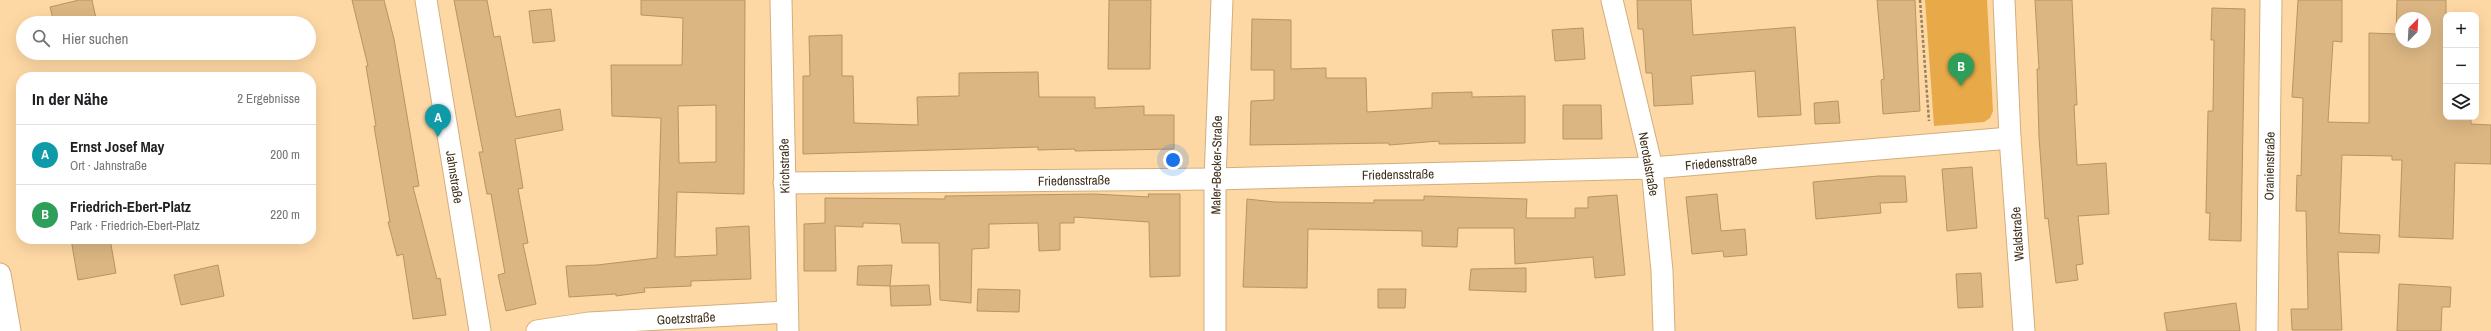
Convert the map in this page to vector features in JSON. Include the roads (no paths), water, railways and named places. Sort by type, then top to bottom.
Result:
[{"type":"street","name":"Jahnstraße","points":[[426,0],[480,331]]},
{"type":"street","name":"Kirchstraße","points":[[781,0],[788,322]]},
{"type":"street","name":"Maler-Becker-Straße","points":[[1215,331],[1215,179],[1222,0]]},
{"type":"street","name":"Nerotalstraße","points":[[1612,0],[1652,168],[1662,271],[1664,331]]},
{"type":"street","name":"Waldstraße","points":[[2004,0],[2010,138],[2024,331]]},
{"type":"street","name":"Oranienstraße","points":[[2267,331],[2272,0]]},
{"type":"street","name":"Friedensstraße","points":[[784,183],[1215,179],[1652,168],[2010,138]]},
{"type":"street","points":[[0,274],[10,331]]},
{"type":"street","name":"Goetzstraße","points":[[537,331],[589,323],[788,322]]},
{"type":"place","name":"Friedrich-Ebert-Platz","points":[[1961,86]]},
{"type":"place","name":"Ernst Josef May","points":[[438,137]]}]
